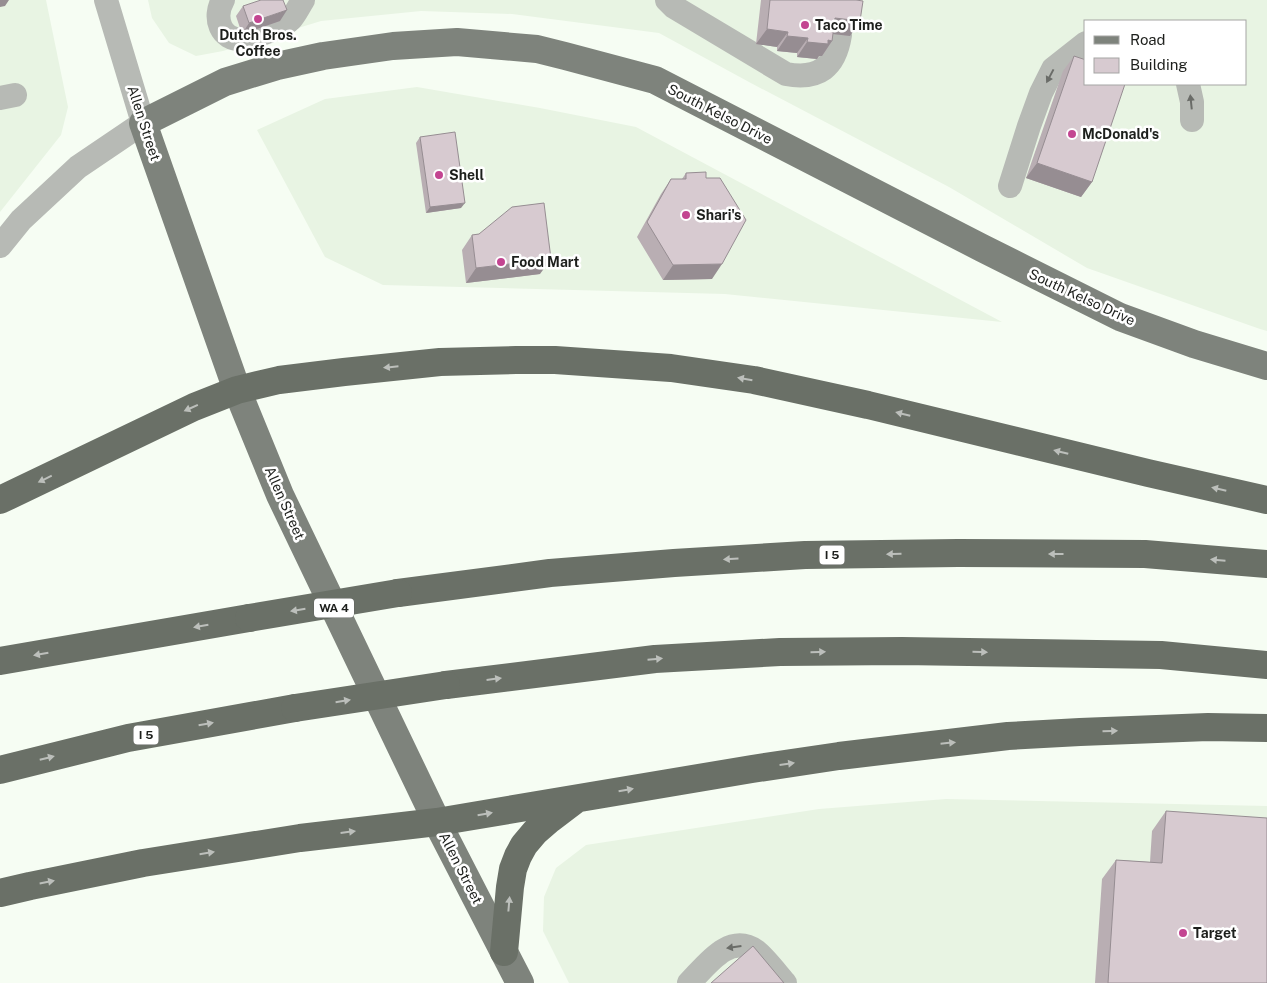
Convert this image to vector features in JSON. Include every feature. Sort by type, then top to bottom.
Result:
[{"type":"highway","points":[[0,500],[194,407],[236,390],[279,380],[440,362],[555,360],[671,368],[754,380],[1267,500]]},
{"type":"highway","name":"I 5","points":[[0,661],[398,593],[550,573],[674,563],[805,555],[958,553],[1144,554],[1267,564]]},
{"type":"highway","name":"I 5","points":[[0,770],[128,738],[294,708],[446,685],[655,659],[780,652],[902,651],[1152,655],[1267,664]]},
{"type":"highway","points":[[0,893],[162,860],[300,838],[437,822],[838,756],[1008,736],[1138,730],[1267,728]]},
{"type":"highway","points":[[504,952],[510,887],[513,869],[518,856],[535,832],[578,798]]},
{"type":"main road","name":"South Kelso Drive","points":[[143,123],[224,82],[277,66],[323,56],[394,46],[457,42],[537,49],[655,80],[1120,317],[1194,344],[1267,366]]},
{"type":"main road","name":"Allen Street","points":[[143,123],[236,390],[280,495],[437,822],[520,983]]},
{"type":"street","name":"Allen Street","points":[[106,0],[143,123]]},
{"type":"street","points":[[223,0],[219,8],[219,24],[229,36],[244,39],[282,26],[290,20],[303,0]]},
{"type":"street","points":[[668,0],[674,7],[786,74],[800,77],[813,74],[825,68],[834,58],[840,35]]},
{"type":"street","points":[[1010,186],[1038,101],[1053,69],[1084,45]]},
{"type":"street","points":[[1188,85],[1192,102],[1192,120]]},
{"type":"street","points":[[0,246],[21,220],[78,167],[143,123]]},
{"type":"street","points":[[689,983],[721,950],[730,946],[740,945],[749,947],[757,952],[785,983]]},
{"type":"shaded area","points":[[0,0],[46,0],[68,107],[61,135],[0,212]]},
{"type":"shaded area","points":[[148,0],[1267,0],[1267,331],[1087,268],[949,187],[659,33],[512,14],[421,11],[321,21],[223,51],[196,56],[169,43],[152,18]]},
{"type":"shaded area","points":[[417,87],[636,127],[1002,322],[725,294],[383,285],[325,257],[257,130],[325,99]]},
{"type":"shaded area","points":[[946,799],[1267,806],[1267,983],[569,983],[543,931],[544,897],[556,868],[586,845],[819,809]]},
{"type":"building","points":[[261,0],[283,0],[287,10],[249,23],[243,6]]},
{"type":"building","points":[[770,0],[863,1],[860,21],[835,18],[832,41],[828,40],[828,44],[807,42],[808,38],[787,36],[788,32],[767,29]]},
{"type":"building","name":"McDonald's","points":[[1074,56],[1084,59],[1084,85],[1125,85],[1092,182],[1037,163]]},
{"type":"building","name":"Shell","points":[[455,132],[465,203],[430,207],[420,137]]},
{"type":"building","name":"Shari's","points":[[706,172],[706,178],[720,178],[746,220],[722,264],[673,265],[647,222],[671,179],[686,179],[686,173]]},
{"type":"building","name":"Food Mart","points":[[544,203],[551,259],[476,268],[472,235],[479,234],[512,207]]},
{"type":"building","name":"Target","points":[[1166,811],[1267,818],[1267,983],[1108,983],[1116,860],[1162,863]]},
{"type":"building","points":[[753,946],[784,983],[711,983]]},
{"type":"place","name":"Dutch Bros. Coffee","points":[[258,19]]},
{"type":"place","name":"Taco Time","points":[[805,25]]},
{"type":"place","name":"McDonald's","points":[[1072,134]]},
{"type":"place","name":"Shell","points":[[439,175]]},
{"type":"place","name":"Shari's","points":[[686,215]]},
{"type":"place","name":"Food Mart","points":[[501,262]]},
{"type":"place","name":"Target","points":[[1183,933]]}]
